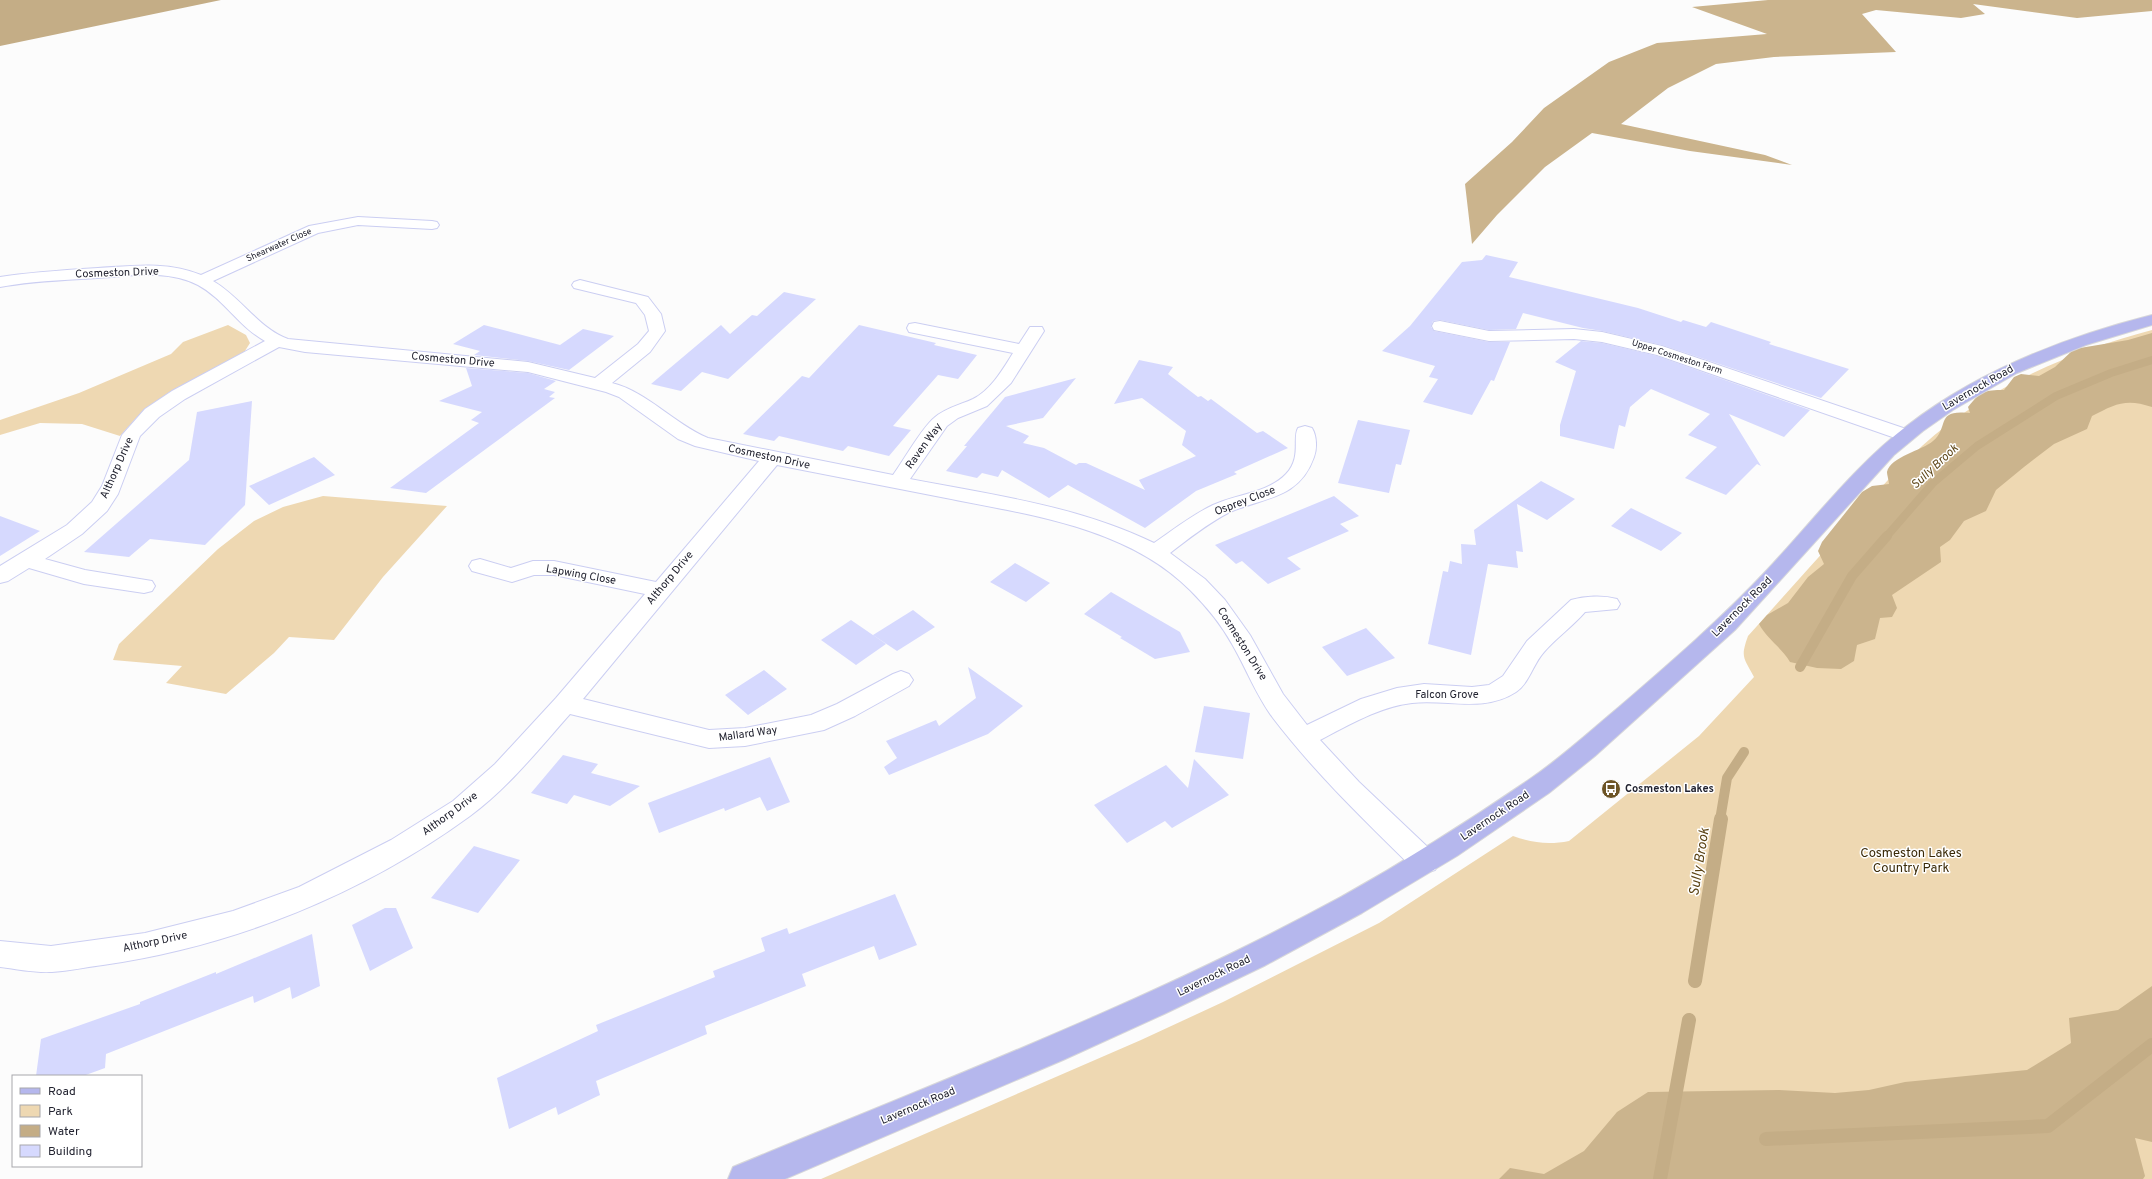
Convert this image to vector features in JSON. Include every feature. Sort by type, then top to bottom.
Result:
[{"type":"main road","name":"Lavernock Road","points":[[745,1179],[1116,1023],[1216,977],[1292,938],[1425,862],[1543,784],[1682,668],[1755,596],[1887,451],[1905,435],[1943,408],[1991,379],[2015,367],[2092,337],[2152,320]]},
{"type":"street","name":"Shearwater Close","points":[[202,280],[293,238],[328,226],[358,221],[432,225]]},
{"type":"street","name":"Cosmeston Drive","points":[[0,282],[32,276],[149,271],[169,272],[202,280],[215,289],[254,326],[278,341],[305,347],[528,367],[599,384],[625,394],[691,438],[702,442],[772,458],[1044,511],[1088,523],[1125,536],[1189,575],[1214,600],[1237,632],[1280,708],[1303,738],[1425,862]]},
{"type":"street","points":[[580,285],[642,300],[653,314],[657,331],[644,348],[599,384]]},
{"type":"street","name":"Upper Cosmeston Farm","points":[[1440,326],[1489,336],[1574,334],[1602,337],[1632,343],[1662,351],[1905,435]]},
{"type":"street","points":[[915,328],[1025,350]]},
{"type":"street","name":"Raven Way","points":[[898,482],[940,422],[951,414],[981,402],[1005,379],[1036,331]]},
{"type":"street","name":"Althorp Drive","points":[[0,576],[74,529],[99,508],[108,493],[128,442],[136,428],[150,415],[171,399],[278,341]]},
{"type":"street","name":"Osprey Close","points":[[1155,553],[1203,518],[1223,508],[1273,492],[1289,481],[1298,471],[1306,453],[1305,432]]},
{"type":"street","name":"Althorp Drive","points":[[0,954],[51,959],[145,946],[233,923],[309,896],[401,848],[462,808],[504,771],[565,704],[772,458]]},
{"type":"street","points":[[25,560],[84,577],[144,586]]},
{"type":"street","name":"Lapwing Close","points":[[480,566],[512,575],[533,568],[554,568],[660,590]]},
{"type":"street","name":"Falcon Grove","points":[[1303,738],[1356,711],[1386,699],[1413,694],[1464,696],[1488,694],[1508,686],[1520,673],[1535,646],[1553,632],[1579,605],[1609,604]]},
{"type":"street","name":"Mallard Way","points":[[565,704],[709,739],[745,737],[815,723],[846,710],[901,680]]},
{"type":"green space","points":[[228,325],[246,335],[250,343],[243,354],[168,393],[137,417],[120,436],[82,424],[40,423],[0,435],[0,420],[79,393],[171,354],[183,342]]},
{"type":"green space","name":"Cosmeston Lakes Country Park","points":[[2152,330],[2152,1179],[821,1179],[1141,1040],[1223,1002],[1379,923],[1513,836],[1541,843],[1569,841],[1699,736],[1754,677],[1744,658],[1744,649],[1748,636],[1883,485],[1922,446],[1973,406],[2030,374],[2090,349]]},
{"type":"green space","points":[[323,496],[447,506],[383,577],[334,640],[289,637],[274,653],[226,694],[166,683],[182,666],[113,660],[119,644],[218,549],[254,521],[283,507]]},
{"type":"shaded area","points":[[1768,0],[2152,0],[2152,11],[2077,18],[1973,4],[1985,14],[1961,18],[1876,10],[1862,14],[1896,52],[1774,57],[1716,64],[1668,88],[1621,124],[1765,155],[1792,165],[1690,151],[1592,133],[1545,167],[1497,215],[1472,244],[1465,184],[1512,142],[1544,108],[1609,62],[1657,43],[1767,34],[1692,7]]},
{"type":"shaded area","points":[[2152,333],[2152,407],[2143,404],[2128,403],[2107,408],[2092,416],[2087,429],[2054,444],[1996,490],[1986,511],[1964,521],[1950,540],[1940,547],[1941,562],[1892,595],[1897,608],[1892,617],[1880,618],[1875,639],[1857,645],[1854,661],[1841,669],[1817,668],[1790,662],[1762,629],[1759,624],[1767,615],[1788,603],[1808,577],[1824,564],[1818,551],[1822,542],[1862,492],[1872,486],[1889,484],[1887,472],[1889,467],[1900,458],[1933,441],[1938,436],[1947,416],[1959,412],[1970,413],[1968,407],[1983,392],[2004,390],[2014,377],[2021,374],[2039,376],[2055,367],[2074,349],[2128,340]]},
{"type":"shaded area","points":[[2152,986],[2152,1142],[2135,1138],[2145,1176],[2143,1179],[1499,1179],[1510,1168],[1544,1174],[1584,1151],[1617,1112],[1648,1092],[1779,1090],[1835,1093],[1869,1090],[1905,1082],[2027,1070],[2071,1043],[2069,1018],[2118,1010]]},
{"type":"water","points":[[0,0],[221,0],[0,46]]},
{"type":"building","points":[[1486,255],[1518,262],[1509,277],[1638,308],[1681,322],[1683,320],[1706,327],[1711,322],[1771,342],[1769,344],[1849,369],[1821,398],[1662,345],[1523,313],[1516,329],[1489,330],[1440,320],[1433,321],[1431,327],[1434,331],[1489,342],[1510,342],[1494,381],[1491,380],[1472,415],[1423,402],[1438,379],[1429,377],[1435,366],[1382,351],[1410,326],[1462,262],[1482,260]]},
{"type":"building","points":[[784,292],[816,299],[728,379],[702,372],[681,391],[651,384],[721,325],[730,334],[752,315],[757,316]]},
{"type":"building","points":[[484,325],[560,345],[583,329],[614,336],[569,370],[528,361],[474,355],[480,351],[453,344]]},
{"type":"building","points":[[859,325],[936,343],[934,345],[977,355],[958,379],[938,375],[893,426],[911,430],[889,456],[848,446],[843,451],[779,436],[774,441],[743,434],[802,376],[809,378]]},
{"type":"building","points":[[1581,341],[1602,343],[1657,356],[1810,410],[1784,437],[1729,414],[1761,466],[1757,464],[1726,495],[1685,478],[1717,447],[1688,435],[1710,414],[1651,389],[1630,407],[1625,427],[1619,425],[1614,449],[1560,436],[1560,425],[1576,371],[1555,362]]},
{"type":"building","points":[[1139,360],[1173,367],[1168,374],[1198,397],[1201,396],[1208,401],[1211,399],[1257,433],[1263,431],[1288,448],[1234,472],[1237,474],[1196,491],[1145,528],[1068,485],[1049,498],[1002,470],[998,477],[982,473],[977,478],[946,471],[967,446],[964,446],[1005,397],[1076,378],[1043,418],[1006,426],[1029,436],[1023,443],[1044,448],[1076,465],[1079,463],[1086,463],[1145,490],[1139,480],[1196,456],[1182,445],[1186,431],[1142,398],[1114,404]]},
{"type":"building","points":[[466,368],[528,373],[556,381],[544,389],[555,392],[549,397],[555,398],[426,493],[390,488],[479,423],[471,420],[482,412],[439,401],[472,386]]},
{"type":"building","points":[[252,401],[245,505],[205,545],[150,539],[129,557],[84,552],[189,460],[197,412]]},
{"type":"building","points":[[1358,420],[1410,430],[1401,465],[1396,464],[1389,493],[1338,483]]},
{"type":"building","points":[[314,457],[335,475],[269,505],[249,486]]},
{"type":"building","points":[[1541,481],[1575,499],[1547,520],[1517,504],[1523,552],[1516,551],[1518,568],[1488,564],[1471,655],[1428,644],[1443,571],[1448,572],[1450,561],[1462,564],[1461,544],[1476,545],[1474,530]]},
{"type":"building","points":[[1334,496],[1359,516],[1340,524],[1349,531],[1287,558],[1301,569],[1268,584],[1242,561],[1236,564],[1215,545]]},
{"type":"building","points":[[1631,508],[1682,533],[1661,551],[1611,526]]},
{"type":"building","points":[[0,516],[40,531],[0,556]]},
{"type":"building","points":[[1015,563],[1050,583],[1026,602],[990,582]]},
{"type":"building","points":[[1111,592],[1180,632],[1190,652],[1155,659],[1084,614]]},
{"type":"building","points":[[913,610],[935,627],[897,651],[873,635]]},
{"type":"building","points":[[851,620],[886,644],[856,665],[821,640]]},
{"type":"building","points":[[1366,628],[1395,658],[1347,676],[1322,647]]},
{"type":"building","points":[[968,667],[1023,706],[988,734],[889,775],[884,767],[897,758],[886,741],[936,720],[939,726],[976,698]]},
{"type":"building","points":[[764,670],[787,689],[748,715],[725,695]]},
{"type":"building","points":[[1204,706],[1250,713],[1243,759],[1195,752]]},
{"type":"building","points":[[563,755],[598,764],[591,773],[640,786],[610,806],[574,795],[567,804],[531,793]]},
{"type":"building","points":[[770,757],[790,802],[767,811],[760,797],[725,811],[724,808],[659,833],[648,803]]},
{"type":"building","points":[[1194,759],[1229,795],[1172,828],[1165,821],[1127,843],[1094,805],[1166,765],[1188,788]]},
{"type":"building","points":[[474,846],[520,860],[478,913],[431,898]]},
{"type":"building","points":[[895,894],[917,945],[879,960],[874,946],[802,974],[806,986],[705,1026],[707,1034],[596,1081],[600,1095],[558,1115],[556,1107],[509,1129],[497,1078],[598,1031],[596,1025],[715,977],[713,971],[765,951],[761,938],[787,928],[789,934]]},
{"type":"building","points":[[385,908],[396,908],[413,948],[370,971],[352,925]]},
{"type":"building","points":[[312,934],[320,986],[292,999],[290,987],[254,1003],[253,996],[106,1054],[105,1068],[86,1075],[36,1075],[41,1039],[140,1004],[140,1002],[216,972],[216,974]]},
{"type":"waterway","name":"Sully Brook","points":[[1886,537],[1933,483],[1977,446],[2056,396],[2111,373],[2152,360]]},
{"type":"waterway","name":"Sully Brook","points":[[1800,667],[1852,576],[1887,536]]},
{"type":"waterway","name":"Sully Brook","points":[[1720,820],[1727,778],[1744,752]]},
{"type":"waterway","name":"Sully Brook","points":[[1695,981],[1721,819]]},
{"type":"waterway","points":[[1660,1179],[1689,1020]]},
{"type":"waterway","points":[[1766,1139],[2048,1126],[2152,1045]]},
{"type":"place","name":"Cosmeston Lakes","points":[[1611,789]]}]
